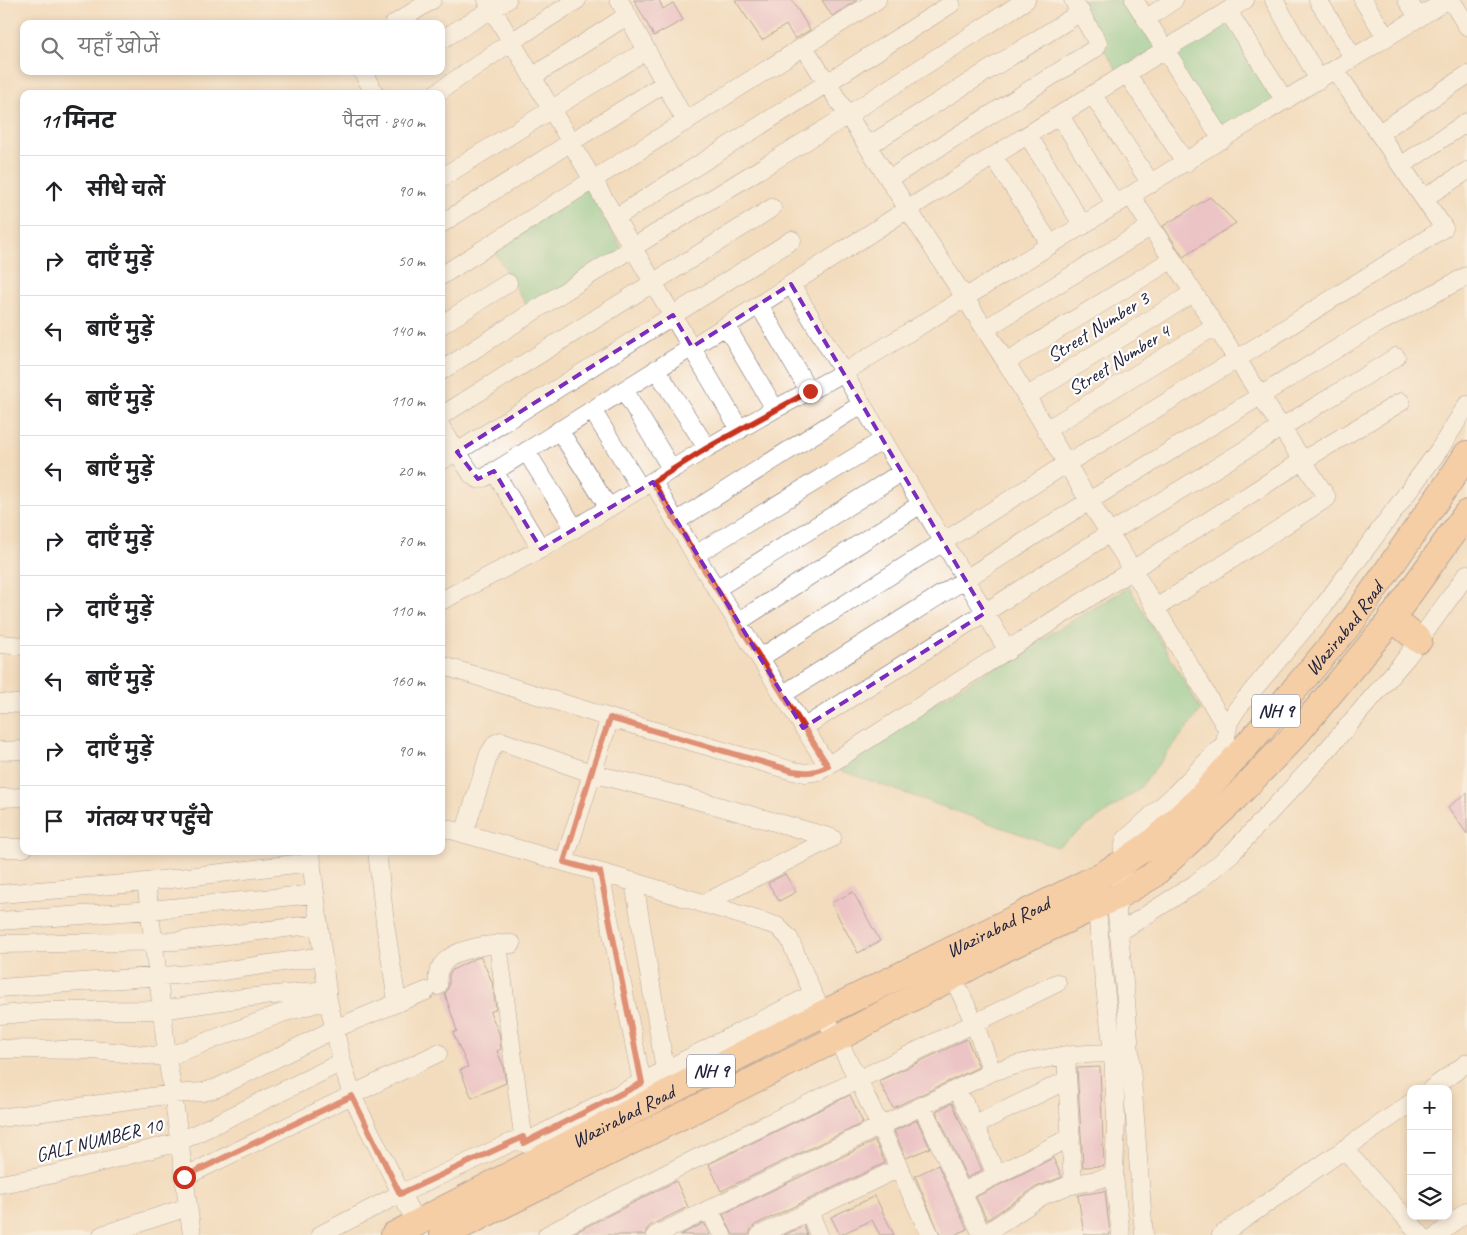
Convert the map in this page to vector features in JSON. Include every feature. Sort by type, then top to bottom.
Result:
[{"type":"highway","name":"Wazirabad Road","points":[[456,1225],[645,1093],[818,1004],[1094,879],[1150,844],[1199,799],[1224,754],[1353,620],[1467,454]]},
{"type":"highway","name":"Wazirabad Road","points":[[405,1229],[456,1225],[836,1039],[1002,950],[1108,901],[1152,876],[1237,796],[1297,733],[1391,618],[1467,513]]},
{"type":"highway","points":[[1391,618],[1419,640]]},
{"type":"highway","points":[[1224,754],[1237,796]]},
{"type":"street","points":[[397,20],[407,7],[432,0]]},
{"type":"street","points":[[442,90],[511,42],[577,0]]},
{"type":"street","points":[[619,0],[686,122]]},
{"type":"street","points":[[445,273],[877,0]]},
{"type":"street","points":[[445,368],[632,248],[848,115],[1026,0]]},
{"type":"street","points":[[1134,0],[1222,140]]},
{"type":"street","points":[[1146,19],[1174,0]]},
{"type":"street","points":[[445,442],[449,456],[478,479],[484,478],[908,209],[1245,0]]},
{"type":"street","points":[[1274,0],[1319,80]]},
{"type":"street","points":[[1318,0],[1353,57]]},
{"type":"street","points":[[1363,0],[1386,37]]},
{"type":"street","points":[[1407,0],[1418,18]]},
{"type":"street","points":[[445,599],[542,549],[707,448],[774,409],[843,373],[1285,102],[1353,57],[1447,0]]},
{"type":"street","points":[[1451,0],[1467,26]]},
{"type":"street","points":[[445,37],[495,3],[511,42],[740,430]]},
{"type":"street","points":[[615,218],[951,4]]},
{"type":"street","points":[[868,146],[1077,6],[1098,43],[1096,48],[889,179]]},
{"type":"street","points":[[1228,11],[1285,102]]},
{"type":"street","points":[[532,77],[628,16]]},
{"type":"street","points":[[804,47],[1006,362],[1066,464],[1156,608],[1224,754]]},
{"type":"street","points":[[445,176],[647,50]]},
{"type":"street","points":[[760,658],[1444,228],[1335,70]]},
{"type":"street","points":[[1127,74],[1186,162]]},
{"type":"street","points":[[364,75],[373,90]]},
{"type":"street","points":[[1379,133],[1467,75]]},
{"type":"street","points":[[445,221],[665,83]]},
{"type":"street","points":[[1093,95],[1151,184]]},
{"type":"street","points":[[1060,116],[1124,201],[1150,227],[1327,498],[1156,608]]},
{"type":"street","points":[[1402,165],[1467,122]]},
{"type":"street","points":[[1028,135],[1083,226]]},
{"type":"street","points":[[994,156],[1051,245]]},
{"type":"street","points":[[1424,198],[1467,172]]},
{"type":"street","points":[[445,413],[772,208]]},
{"type":"street","points":[[985,329],[1150,227]]},
{"type":"street","points":[[449,456],[792,240]]},
{"type":"street","points":[[1006,362],[1171,260]]},
{"type":"street","points":[[782,695],[1089,501],[1377,324],[1467,276]]},
{"type":"street","points":[[445,322],[508,283]]},
{"type":"street","points":[[791,284],[1008,651]]},
{"type":"street","name":"Street Number 3","points":[[1026,397],[1193,293]]},
{"type":"street","points":[[759,305],[810,391]]},
{"type":"street","points":[[726,326],[774,409]]},
{"type":"street","name":"Street Number 4","points":[[1046,430],[1215,326]]},
{"type":"street","points":[[803,728],[1110,533],[1396,357]]},
{"type":"street","points":[[656,369],[707,448]]},
{"type":"street","points":[[624,390],[672,470]]},
{"type":"street","points":[[445,666],[610,718],[793,771],[806,773],[819,771],[1302,462],[1401,402]]},
{"type":"street","points":[[677,521],[862,404]]},
{"type":"street","points":[[1224,754],[1237,709],[1325,604],[1439,450],[1467,405]]},
{"type":"street","points":[[592,410],[647,486],[677,521],[695,555],[828,766]]},
{"type":"street","points":[[559,430],[610,508]]},
{"type":"street","points":[[695,555],[883,440]]},
{"type":"street","points":[[526,451],[575,529]]},
{"type":"street","points":[[494,471],[542,549]]},
{"type":"street","points":[[716,588],[902,472]]},
{"type":"street","points":[[738,622],[921,504]]},
{"type":"street","points":[[1118,933],[1195,884],[1232,853],[1322,757],[1407,657],[1467,574]]},
{"type":"street","points":[[0,644],[20,646]]},
{"type":"street","points":[[0,703],[20,704]]},
{"type":"street","points":[[564,862],[610,718]]},
{"type":"street","points":[[464,834],[489,754],[496,743],[501,741],[591,773],[686,797],[832,838],[702,904]]},
{"type":"street","points":[[0,751],[20,750]]},
{"type":"street","points":[[0,798],[20,797]]},
{"type":"street","points":[[445,828],[634,882],[777,926],[789,938],[818,1004],[858,1079],[930,1235]]},
{"type":"street","points":[[0,848],[20,848]]},
{"type":"street","points":[[377,855],[384,923],[397,1002]]},
{"type":"street","points":[[0,894],[146,882],[311,857],[327,995],[342,1062],[352,1096],[400,1194],[405,1229]]},
{"type":"street","points":[[1122,1235],[1114,1176],[1116,1119],[1113,1053],[1101,955],[1108,901],[1124,862]]},
{"type":"street","points":[[600,872],[645,1093]]},
{"type":"street","points":[[1094,879],[1108,901],[1118,933],[1126,1001],[1144,1235]]},
{"type":"street","points":[[146,882],[167,1057],[192,1235]]},
{"type":"street","points":[[634,882],[666,1070]]},
{"type":"street","points":[[0,920],[150,910],[316,894]]},
{"type":"street","points":[[0,944],[176,942],[319,924]]},
{"type":"street","points":[[0,1118],[173,1094],[203,1092],[217,1088],[334,1029],[432,988],[438,970],[447,959],[463,950],[505,944],[524,1143],[645,1093],[666,1070],[818,1004]]},
{"type":"street","points":[[0,988],[216,972],[323,956]]},
{"type":"street","points":[[952,977],[974,1022],[992,1072]]},
{"type":"street","points":[[547,1235],[686,1164],[1056,983]]},
{"type":"street","points":[[0,1015],[47,1011],[162,1010],[243,998],[327,995]]},
{"type":"street","points":[[0,1050],[93,1050],[167,1057],[327,995]]},
{"type":"street","points":[[184,1177],[438,1053]]},
{"type":"street","points":[[656,1235],[992,1072],[1015,1064],[1066,1055],[1113,1053]]},
{"type":"street","points":[[1066,1055],[1074,1185]]},
{"type":"street","name":"GALI NUMBER 10","points":[[0,1184],[55,1174],[180,1142],[342,1062]]},
{"type":"street","points":[[1437,1085],[1467,1063]]},
{"type":"street","points":[[975,1125],[1067,1080]]},
{"type":"street","points":[[956,1089],[975,1125],[996,1175]]},
{"type":"street","points":[[922,1106],[983,1235],[1042,1196],[1074,1185],[1114,1176]]},
{"type":"street","points":[[1233,1232],[1344,1148],[1407,1106]]},
{"type":"street","points":[[320,1235],[400,1194],[523,1137]]},
{"type":"street","points":[[962,1192],[1070,1137]]},
{"type":"street","points":[[1344,1148],[1421,1235]]},
{"type":"street","points":[[760,1235],[899,1168]]},
{"type":"street","points":[[441,1176],[456,1225]]},
{"type":"street","points":[[102,1235],[188,1207]]},
{"type":"street","points":[[709,1209],[722,1235]]},
{"type":"street","points":[[1438,1235],[1467,1210]]},
{"type":"street","points":[[810,1211],[819,1235]]},
{"type":"highlighted area","points":[[791,284],[985,613],[803,728],[653,482],[541,549],[494,471],[478,479],[457,452],[673,315],[692,347]]},
{"type":"green space","points":[[1073,0],[1134,0],[1166,50],[1122,78]]},
{"type":"green space","points":[[1228,11],[1285,101],[1222,140],[1166,50]]},
{"type":"green space","points":[[583,183],[623,250],[529,310],[489,242]]},
{"type":"green space","points":[[1129,587],[1201,710],[1139,789],[1057,847],[828,766]]},
{"type":"building","points":[[634,0],[659,0],[663,9],[673,3],[683,20],[654,36]]},
{"type":"building","points":[[735,0],[792,0],[810,30],[795,39],[786,25],[762,40]]},
{"type":"building","points":[[822,0],[857,0],[832,16]]},
{"type":"building","points":[[1210,197],[1236,223],[1183,257],[1163,226]]},
{"type":"building","points":[[1467,793],[1467,834],[1448,807]]},
{"type":"building","points":[[785,874],[796,892],[779,901],[768,883]]},
{"type":"building","points":[[853,892],[880,941],[858,953],[831,903]]},
{"type":"building","points":[[481,957],[492,982],[496,1009],[490,1012],[499,1033],[501,1049],[497,1051],[503,1065],[506,1083],[472,1098],[460,1070],[468,1067],[453,1033],[457,1031],[445,994],[449,986],[449,975],[452,970]]},
{"type":"building","points":[[967,1039],[979,1067],[893,1108],[879,1081]]},
{"type":"building","points":[[1100,1067],[1104,1166],[1083,1167],[1077,1068]]},
{"type":"building","points":[[850,1095],[863,1123],[721,1191],[709,1164]]},
{"type":"building","points":[[952,1103],[982,1170],[967,1178],[936,1111]]},
{"type":"building","points":[[917,1120],[930,1148],[906,1158],[894,1131]]},
{"type":"building","points":[[875,1141],[885,1163],[755,1225],[749,1235],[733,1235],[723,1214]]},
{"type":"building","points":[[1053,1158],[1062,1177],[1036,1187],[987,1220],[976,1197]]},
{"type":"building","points":[[938,1165],[967,1229],[954,1235],[940,1235],[915,1176]]},
{"type":"building","points":[[676,1181],[688,1207],[651,1225],[645,1235],[570,1235]]},
{"type":"building","points":[[1105,1191],[1110,1235],[1084,1235],[1078,1195]]},
{"type":"building","points":[[875,1196],[894,1235],[880,1235],[872,1220],[840,1235],[831,1217]]},
{"type":"building","points":[[704,1223],[710,1235],[680,1235]]},
{"type":"building","points":[[804,1226],[807,1235],[784,1235]]},
{"type":"route","points":[[184,1177],[352,1096],[400,1194],[523,1137],[524,1143],[642,1083],[600,872],[564,862],[610,718],[793,771],[806,773],[819,771],[828,766],[695,555],[653,482],[774,409],[810,391]]}]
